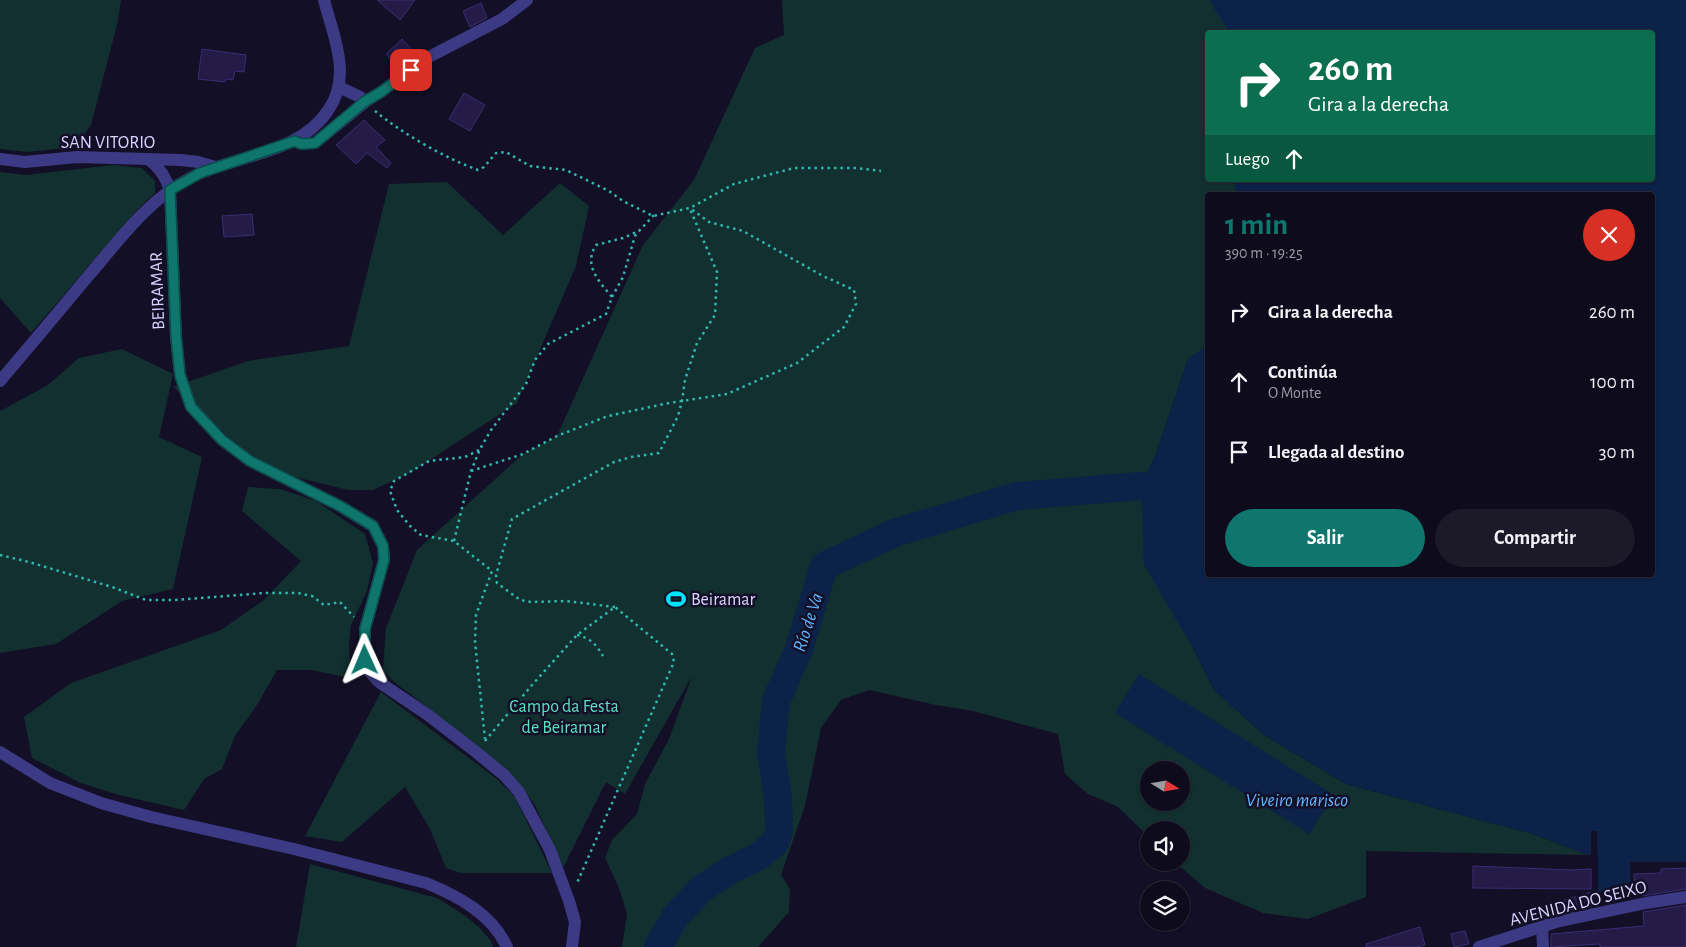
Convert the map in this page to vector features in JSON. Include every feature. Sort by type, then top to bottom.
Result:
[{"type":"street","points":[[0,382],[142,214],[170,190],[188,179],[216,167],[295,141],[326,115],[339,87],[341,75],[324,0]]},
{"type":"street","points":[[295,141],[301,144],[315,143],[364,102],[426,59],[502,19],[527,0]]},
{"type":"street","points":[[339,87],[360,97],[364,102]]},
{"type":"street","name":"SAN VITORIO","points":[[0,159],[25,162],[77,157],[148,159],[198,162],[216,167]]},
{"type":"street","points":[[148,159],[160,168],[170,190]]},
{"type":"street","name":"BEIRAMAR","points":[[170,190],[176,336],[180,375],[191,407],[222,440],[250,461],[340,506],[373,526],[383,546],[384,560],[365,629],[365,660],[368,670],[379,682],[481,749],[519,792],[550,850],[569,901],[575,922],[572,947]]},
{"type":"street","points":[[0,752],[50,783],[101,803],[151,817],[294,849],[426,883],[458,898],[478,911],[502,936],[507,947]]},
{"type":"street","name":"AVENIDA DO SEIXO","points":[[1479,947],[1542,926],[1646,902],[1686,898]]},
{"type":"street","points":[[1542,926],[1543,947]]},
{"type":"path","points":[[364,102],[380,115],[457,162],[478,170],[484,167],[496,153],[506,152],[530,166],[566,170],[609,191],[623,201],[653,216],[690,208],[734,184],[794,168],[856,168],[881,172]]},
{"type":"path","points":[[471,471],[523,454],[556,436],[608,416],[727,394],[797,363],[844,327],[856,304],[854,290],[823,276],[743,231],[709,222],[690,208]]},
{"type":"path","points":[[569,901],[674,662],[672,654],[615,607],[566,601],[531,602],[520,600],[497,583],[496,574],[512,519],[614,462],[630,457],[659,453],[678,416],[685,380],[698,343],[715,315],[717,272],[690,208]]},
{"type":"path","points":[[454,540],[471,471],[480,449],[526,384],[535,360],[548,344],[606,314],[612,297],[623,277],[635,236],[654,216]]},
{"type":"path","points":[[612,297],[595,276],[591,263],[591,253],[596,244],[623,238],[639,230]]},
{"type":"path","points":[[480,449],[465,457],[429,461],[394,481],[390,491],[397,510],[410,526],[421,535],[454,540],[492,571],[476,615],[475,642],[486,740],[481,749]]},
{"type":"path","points":[[0,555],[112,587],[146,600],[176,600],[264,593],[298,593],[312,596],[324,605],[340,602],[365,629]]},
{"type":"path","points":[[481,749],[486,740],[532,684],[576,636],[615,607]]},
{"type":"path","points":[[576,636],[587,637],[598,647],[603,656]]},
{"type":"green space","points":[[0,0],[121,0],[118,21],[91,125],[75,147],[27,152],[0,149]]},
{"type":"green space","name":"Campo da Festa de Beiramar","points":[[782,0],[1218,0],[1230,30],[1205,30],[1205,182],[1235,182],[1235,192],[1205,192],[1205,347],[1188,359],[1155,456],[1141,486],[1193,648],[1214,690],[1264,735],[1346,784],[1533,834],[1588,855],[1366,851],[1366,897],[1308,919],[1263,913],[1205,888],[1185,871],[1190,871],[1190,821],[1140,821],[1140,828],[1118,807],[1088,794],[1065,774],[1058,734],[973,711],[869,690],[841,700],[821,728],[805,806],[781,875],[790,889],[789,912],[758,947],[622,947],[627,914],[619,888],[605,858],[612,840],[637,814],[645,784],[669,739],[692,676],[625,794],[606,782],[563,868],[535,805],[524,790],[485,752],[393,681],[383,670],[386,628],[417,550],[523,454],[557,436],[643,245],[694,180],[755,48],[784,35]]},
{"type":"green space","points":[[113,165],[142,168],[155,181],[155,193],[136,211],[31,333],[0,298],[0,172],[26,175]]},
{"type":"green space","points":[[447,182],[503,235],[560,183],[589,206],[576,266],[517,403],[410,473],[373,490],[348,490],[275,472],[226,435],[194,403],[173,387],[248,361],[349,346],[389,184]]},
{"type":"green space","points":[[122,349],[173,374],[159,437],[202,457],[173,589],[122,601],[56,644],[0,653],[0,411],[48,385],[79,358]]},
{"type":"green space","points":[[248,487],[280,489],[316,501],[365,534],[373,563],[367,591],[351,625],[349,643],[351,678],[310,670],[277,670],[257,705],[235,736],[222,769],[204,779],[184,810],[119,795],[81,783],[32,758],[24,717],[71,683],[221,630],[264,600],[301,561],[242,511]]},
{"type":"green space","points":[[381,692],[497,779],[515,797],[552,873],[461,873],[446,868],[430,829],[405,787],[342,842],[305,836]]},
{"type":"green space","points":[[310,864],[437,898],[464,915],[480,928],[491,941],[493,947],[296,947]]},
{"type":"water","points":[[1209,0],[1686,0],[1686,862],[1630,862],[1631,889],[1598,892],[1598,854],[1588,855],[1533,834],[1346,784],[1264,735],[1214,690],[1193,648],[1144,565],[1141,486],[1155,456],[1188,359],[1205,347],[1205,577],[1655,577],[1655,192],[1235,192],[1235,182],[1655,182],[1655,30],[1228,30]]},
{"type":"water","name":"Viveiro marisco","points":[[1139,674],[1334,795],[1309,834],[1115,713]]},
{"type":"pier","points":[[1591,831],[1597,831],[1598,892],[1595,892],[1596,857],[1591,857]]},
{"type":"building","points":[[377,0],[415,0],[400,20]]},
{"type":"building","points":[[481,3],[487,18],[470,27],[463,11]]},
{"type":"building","points":[[402,39],[416,54],[399,68],[386,54]]},
{"type":"building","points":[[202,49],[246,55],[244,72],[235,71],[233,80],[226,79],[225,82],[198,79]]},
{"type":"building","points":[[464,93],[485,105],[470,131],[449,119]]},
{"type":"building","points":[[364,120],[385,140],[376,147],[391,163],[387,168],[367,153],[356,164],[336,145]]},
{"type":"building","points":[[252,214],[254,235],[224,237],[222,216]]},
{"type":"building","points":[[1473,866],[1591,869],[1591,889],[1473,888]]},
{"type":"building","points":[[1686,868],[1686,889],[1642,896],[1642,892],[1635,892],[1634,874],[1661,873],[1661,869]]},
{"type":"building","points":[[1591,892],[1592,906],[1524,921],[1522,913]]},
{"type":"building","points":[[1686,905],[1686,947],[1600,947],[1600,944],[1551,947],[1551,934],[1644,926],[1643,912]]},
{"type":"building","points":[[1420,927],[1425,945],[1417,947],[1366,947],[1366,944]]},
{"type":"building","points":[[1465,931],[1469,944],[1454,947],[1451,934]]},
{"type":"waterway","name":"Río de Va","points":[[658,947],[675,917],[701,889],[730,870],[759,856],[775,843],[779,832],[778,798],[771,752],[776,701],[799,649],[824,566],[894,533],[1017,496],[1141,486]]},
{"type":"place","name":"Beiramar","points":[[676,599]]},
{"type":"route","points":[[365,660],[365,629],[384,560],[383,546],[373,526],[340,506],[250,461],[222,440],[191,407],[180,375],[176,336],[170,190],[200,173],[295,141],[301,144],[315,143],[364,102],[411,70]]}]
